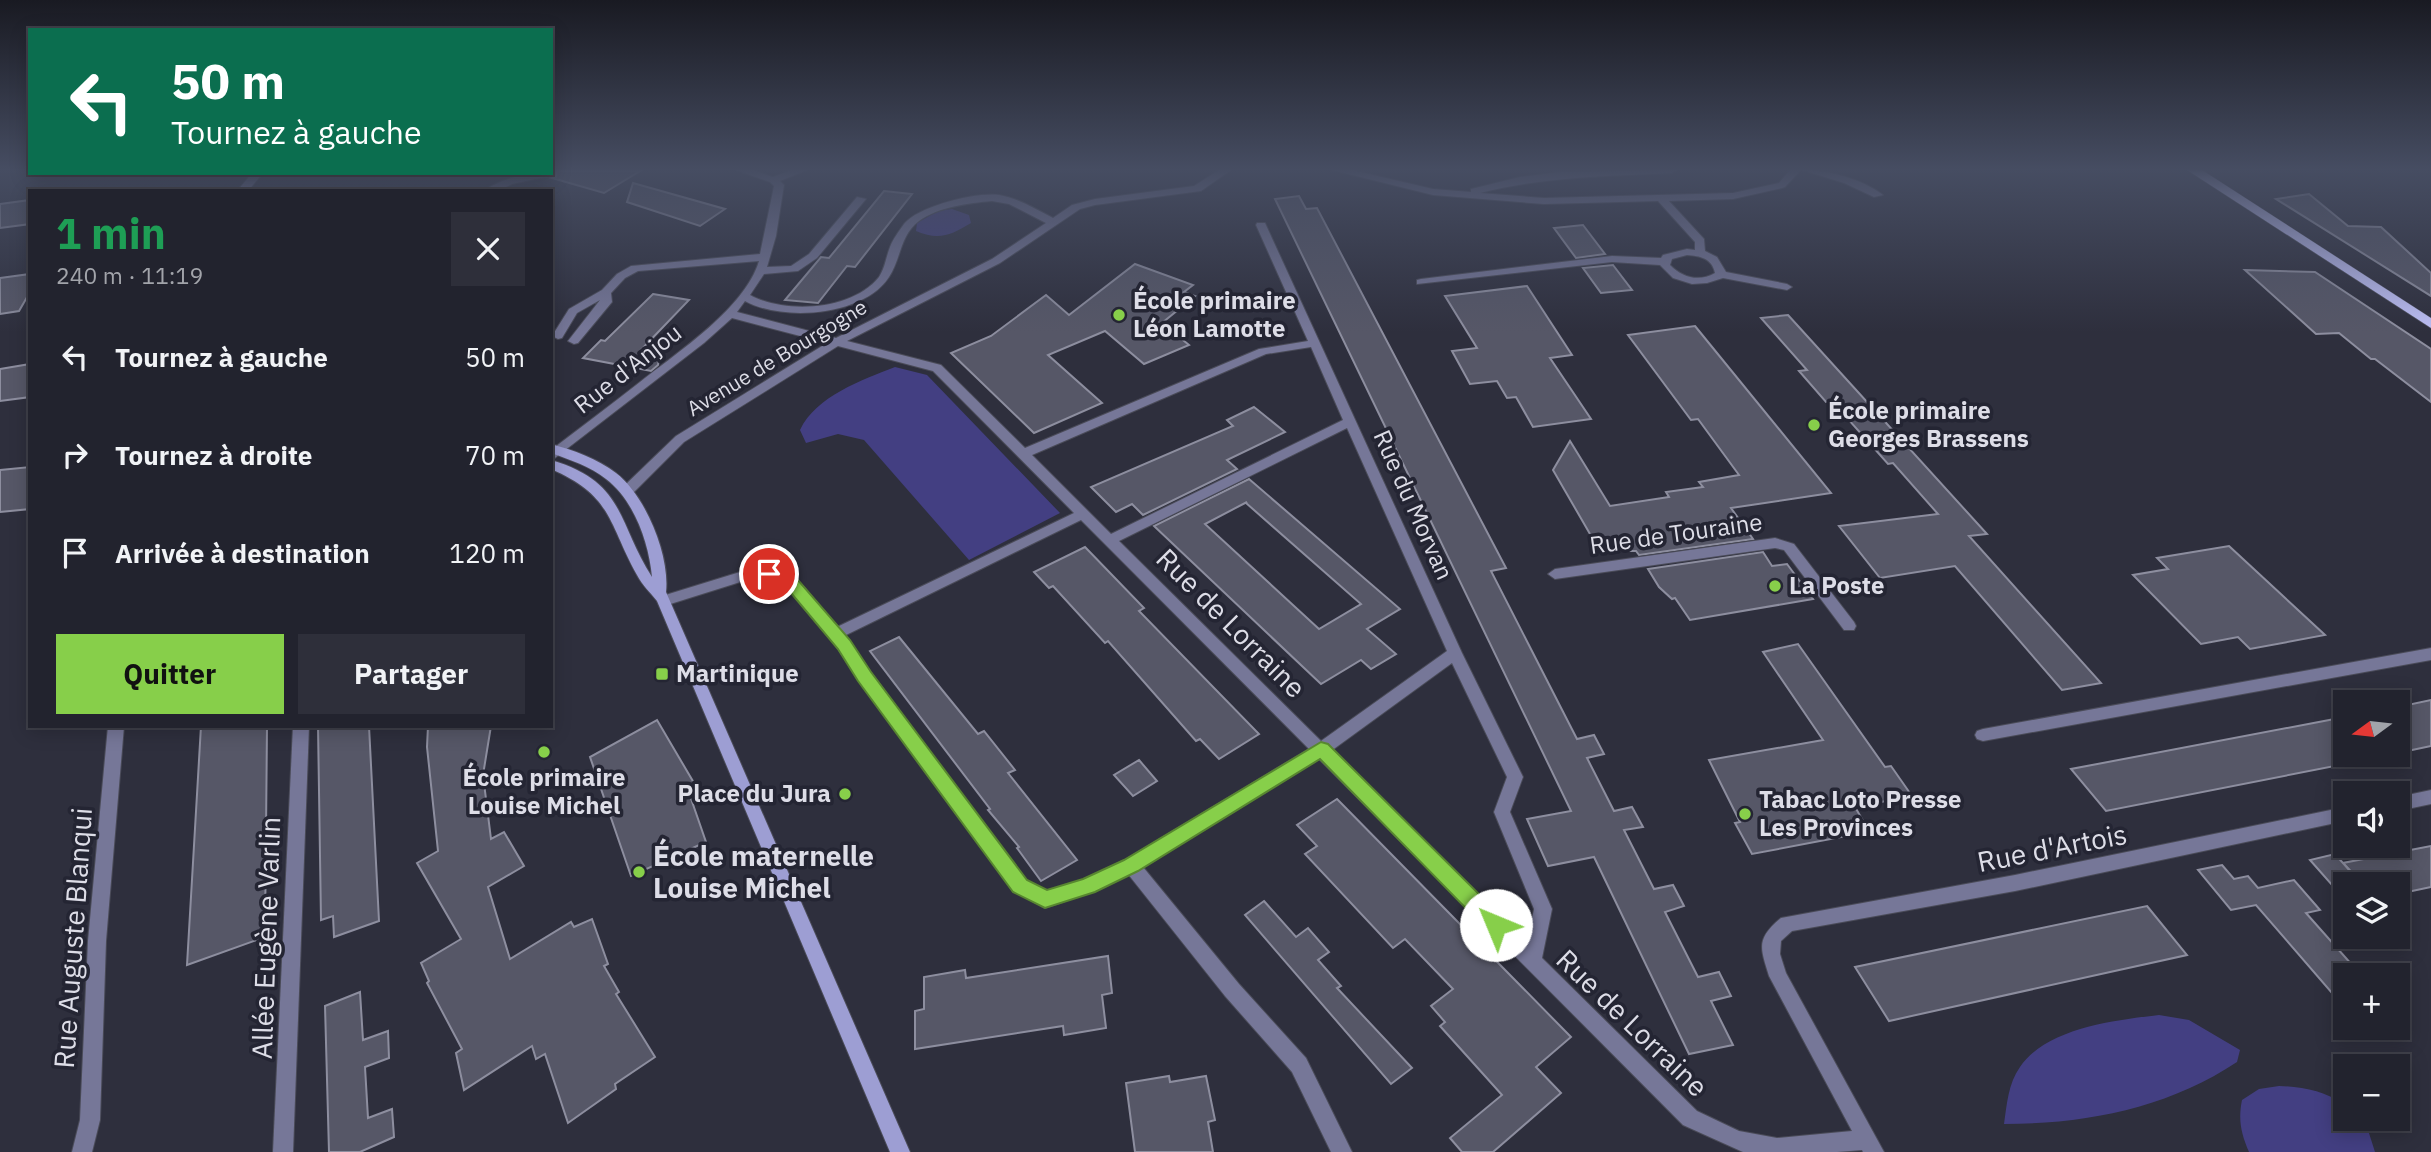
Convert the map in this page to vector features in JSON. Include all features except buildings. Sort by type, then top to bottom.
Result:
[{"type":"main road","points":[[2276,224],[2431,324]]},
{"type":"street","name":"Rue d'Anjou","points":[[554,452],[700,341],[730,314],[761,271],[772,224]]},
{"type":"street","points":[[761,271],[794,269],[813,256],[840,224]]},
{"type":"street","points":[[744,296],[753,303],[816,311],[832,308],[857,297],[881,281],[890,265],[893,248],[910,224]]},
{"type":"street","name":"Avenue de Bourgogne","points":[[628,490],[680,439],[838,341],[996,261],[1051,224]]},
{"type":"street","points":[[1684,224],[1699,241],[1700,253]]},
{"type":"street","name":"Rue du Morvan","points":[[1261,225],[1455,653],[1515,778],[1502,812],[1543,909],[1532,962]]},
{"type":"street","points":[[1721,274],[1717,261],[1700,253],[1674,253],[1667,257],[1668,270],[1686,279],[1713,280],[1721,274],[1787,287]]},
{"type":"street","points":[[558,336],[573,311],[606,292],[621,276],[635,268],[766,257]]},
{"type":"street","points":[[1421,282],[1612,259],[1667,262]]},
{"type":"street","points":[[574,341],[606,302],[606,292]]},
{"type":"street","name":"Rue de Lorraine","points":[[730,314],[937,368],[1690,1118],[1737,1141],[1777,1148],[1871,1145]]},
{"type":"street","points":[[1023,454],[1263,351],[1314,343]]},
{"type":"street","name":"Rue de Lorraine","points":[[1110,540],[1350,422]]},
{"type":"street","points":[[554,452],[605,471],[628,490],[640,511],[660,566],[661,596]]},
{"type":"street","points":[[553,465],[588,482],[601,493],[645,578],[661,596],[900,1152]]},
{"type":"street","points":[[835,634],[1083,514]]},
{"type":"street","name":"Rue de Touraine","points":[[1555,574],[1775,542],[1789,547],[1849,625]]},
{"type":"street","points":[[661,596],[754,573],[786,576],[835,634],[1020,886],[1045,900],[1088,886],[1131,866],[1321,749],[1455,653]]},
{"type":"street","points":[[1983,735],[2431,654]]},
{"type":"street","name":"Rue Auguste Blanqui","points":[[82,1152],[90,1120],[97,941],[116,728]]},
{"type":"street","name":"Allée Eugène Varlin","points":[[283,1152],[301,728]]},
{"type":"street","points":[[2410,801],[2431,797]]},
{"type":"street","name":"Rue d'Artois","points":[[1871,1145],[1778,976],[1771,954],[1772,937],[1787,924],[2015,883],[2333,817]]},
{"type":"street","points":[[1131,866],[1232,990],[1299,1065],[1342,1152]]},
{"type":"shaded area","points":[[917,224],[970,224],[957,231],[938,236],[916,231]]},
{"type":"shaded area","points":[[895,367],[927,375],[1060,513],[969,560],[864,440],[838,434],[806,443],[800,430],[817,408],[841,391]]},
{"type":"shaded area","points":[[2159,1015],[2189,1020],[2240,1050],[2237,1062],[2183,1091],[2125,1110],[2065,1121],[2004,1124],[2009,1094],[2016,1074],[2032,1054],[2047,1043],[2103,1023]]},
{"type":"shaded area","points":[[2297,1087],[2329,1096],[2333,1098],[2333,1131],[2368,1131],[2375,1152],[2249,1152],[2241,1126],[2242,1100],[2259,1089]]},
{"type":"place","name":"École primaire Léon Lamotte","points":[[1119,315]]},
{"type":"place","name":"École primaire Georges Brassens","points":[[1814,425]]},
{"type":"place","name":"La Poste","points":[[1775,586]]},
{"type":"place","name":"Martinique","points":[[662,674]]},
{"type":"place","name":"École primaire Louise Michel","points":[[544,752]]},
{"type":"place","name":"Place du Jura","points":[[845,794]]},
{"type":"place","name":"Tabac Loto Presse Les Provinces","points":[[1745,814]]},
{"type":"place","name":"École maternelle Louise Michel","points":[[639,872]]},
{"type":"route","points":[[769,574],[786,576],[808,601],[844,645],[864,676],[1020,886],[1045,900],[1088,886],[1131,866],[1321,749],[1496,925]]}]
